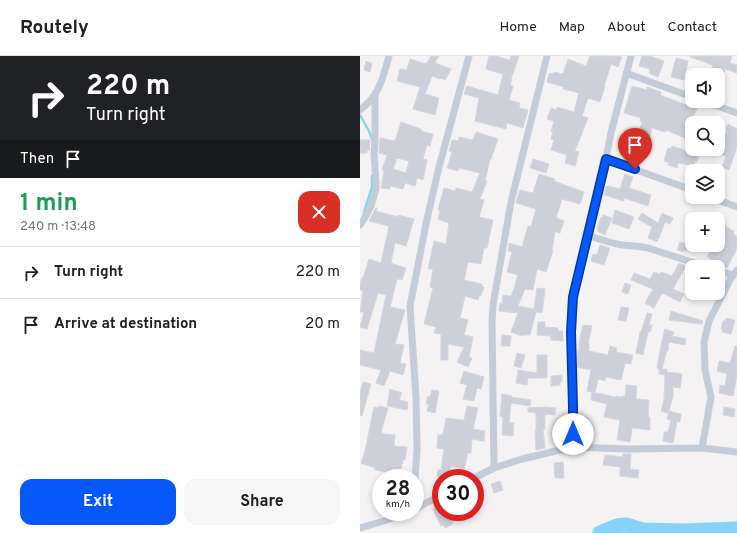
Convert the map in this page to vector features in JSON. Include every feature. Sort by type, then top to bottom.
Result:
[{"type":"street","points":[[360,110],[375,96],[383,77],[389,56]]},
{"type":"street","points":[[416,469],[417,449],[416,398],[410,306],[439,167],[470,56]]},
{"type":"street","points":[[494,468],[493,305],[511,202],[547,56]]},
{"type":"street","points":[[573,447],[571,332],[573,297],[587,235],[600,189],[611,133],[631,56]]},
{"type":"street","points":[[626,73],[685,94]]},
{"type":"street","points":[[360,225],[371,206],[376,188],[374,153],[375,96]]},
{"type":"street","points":[[723,108],[737,113]]},
{"type":"street","points":[[606,159],[685,187]]},
{"type":"street","points":[[725,203],[737,208]]},
{"type":"street","points":[[587,235],[612,243],[648,248],[685,260]]},
{"type":"street","points":[[702,448],[711,397],[705,370],[704,342],[709,321],[735,273],[725,271]]},
{"type":"street","points":[[484,473],[494,468],[522,459],[573,447],[628,449],[702,448],[737,452]]},
{"type":"street","points":[[360,528],[384,521]]},
{"type":"building","points":[[431,56],[439,56],[435,63],[451,69],[445,80],[432,76],[425,94],[439,98],[435,115],[413,109],[420,87],[397,81],[400,69],[407,70],[410,59],[426,64]]},
{"type":"building","points":[[489,56],[510,60],[511,56],[519,56],[511,79],[510,85],[513,86],[509,100],[520,103],[519,108],[528,110],[523,128],[507,123],[506,129],[475,121],[479,98],[464,94],[467,86],[498,95],[503,74],[486,69]]},
{"type":"building","points":[[590,56],[622,57],[618,67],[611,64],[600,102],[588,98],[582,116],[588,118],[575,151],[579,152],[575,166],[565,163],[567,155],[551,150],[554,140],[551,139],[553,132],[551,132],[554,121],[547,119],[551,108],[557,110],[557,107],[574,112],[579,93],[563,89],[564,87],[547,82],[549,73],[553,74],[554,72],[563,74],[568,59],[586,66]]},
{"type":"building","points":[[642,56],[650,56],[664,61],[658,77],[649,73],[650,69],[639,66]]},
{"type":"building","points":[[732,56],[730,63],[737,65],[737,73],[725,68],[712,68],[713,65],[690,57]]},
{"type":"building","points":[[676,58],[688,61],[687,68],[685,68],[684,80],[671,77]]},
{"type":"building","points":[[366,61],[372,63],[370,72],[364,70]]},
{"type":"building","points":[[632,86],[647,90],[647,87],[661,92],[660,95],[685,105],[685,108],[697,108],[694,116],[685,116],[685,138],[666,130],[665,132],[652,128],[650,136],[639,132],[642,122],[640,121],[641,118],[624,113]]},
{"type":"building","points":[[401,122],[421,129],[421,131],[433,134],[430,146],[427,145],[423,159],[427,160],[423,180],[417,178],[415,186],[405,183],[403,189],[390,186],[390,189],[381,188],[384,170],[382,170],[387,155],[379,153],[380,138],[395,141]],"holes":[[[397,158],[409,161],[406,173],[393,169]]]},
{"type":"building","points":[[728,124],[737,129],[737,147],[729,170],[725,168],[725,164],[723,164],[726,156],[726,130]]},
{"type":"building","points":[[476,132],[498,139],[490,159],[485,181],[487,181],[480,199],[484,200],[479,217],[493,220],[487,248],[484,248],[481,264],[468,262],[464,280],[482,284],[484,287],[478,300],[465,296],[460,318],[468,320],[464,335],[473,337],[469,357],[472,358],[468,367],[457,362],[464,347],[448,344],[448,360],[441,360],[441,334],[434,333],[436,327],[424,324],[433,288],[430,287],[433,269],[428,269],[434,241],[446,244],[449,223],[438,219],[440,211],[438,210],[444,188],[455,191],[456,188],[472,192],[480,173],[459,168],[458,171],[447,168],[452,152],[449,151],[452,140],[458,141],[459,137],[473,140]]},
{"type":"building","points":[[360,140],[370,140],[369,151],[367,150],[367,153],[360,153]]},
{"type":"building","points":[[672,146],[685,150],[685,156],[699,156],[697,162],[695,161],[694,164],[678,163],[677,168],[668,165],[669,163],[664,161],[668,148],[671,149]]},
{"type":"building","points":[[533,159],[549,164],[546,173],[530,168]]},
{"type":"building","points":[[539,174],[555,179],[554,181],[584,192],[580,204],[562,199],[556,218],[564,221],[560,233],[555,231],[553,251],[546,272],[537,269],[533,290],[525,289],[518,306],[534,309],[537,288],[545,289],[542,313],[536,312],[530,335],[522,336],[511,332],[518,313],[499,311],[500,303],[502,304],[503,295],[511,296],[518,275],[507,272],[512,252],[508,251],[509,243],[522,247],[528,226],[531,227],[536,209],[516,203],[518,196],[520,190],[533,193]]},
{"type":"building","points":[[625,174],[633,177],[629,188],[651,195],[648,206],[624,198],[624,201],[604,195],[606,186],[620,189]]},
{"type":"building","points":[[376,208],[376,211],[398,217],[398,215],[414,219],[406,246],[395,243],[391,263],[406,268],[402,280],[397,279],[390,307],[405,310],[395,344],[404,345],[400,363],[406,364],[403,375],[390,371],[384,386],[376,383],[381,370],[360,365],[360,350],[374,353],[386,295],[378,293],[367,329],[360,327],[364,312],[360,312],[363,291],[360,290],[362,277],[363,278],[369,259],[381,263],[389,226],[369,221]]},
{"type":"building","points":[[615,210],[634,217],[629,229],[612,223]]},
{"type":"building","points":[[642,213],[658,223],[662,213],[673,218],[670,224],[665,222],[657,242],[648,238],[652,227],[638,219]]},
{"type":"building","points":[[603,215],[612,218],[605,235],[597,231]]},
{"type":"building","points":[[725,226],[734,231],[733,234],[737,236],[737,248],[727,268],[725,267],[725,260],[713,260],[707,257],[710,252],[725,252]]},
{"type":"building","points":[[680,242],[685,244],[684,252],[677,250]]},
{"type":"building","points":[[600,245],[610,248],[604,265],[591,261],[593,254],[597,255]]},
{"type":"building","points":[[679,263],[685,266],[673,289],[684,294],[680,302],[662,293],[654,308],[645,303],[653,289],[631,280],[634,273],[650,279],[654,272],[660,274],[661,272],[672,276]]},
{"type":"building","points":[[625,283],[631,285],[628,294],[622,292]]},
{"type":"building","points":[[621,307],[629,308],[626,321],[618,320]]},
{"type":"building","points":[[671,311],[703,321],[702,324],[669,320]]},
{"type":"building","points":[[647,313],[652,314],[649,325],[652,325],[650,332],[648,332],[643,355],[636,353],[640,332]]},
{"type":"building","points":[[726,318],[735,320],[731,334],[722,332],[723,329],[721,329],[723,321],[725,321]]},
{"type":"building","points":[[538,322],[545,322],[545,327],[558,328],[558,331],[563,331],[563,341],[551,340],[551,336],[537,335]]},
{"type":"building","points":[[583,325],[592,326],[588,343],[589,351],[608,355],[610,346],[617,348],[616,352],[633,355],[631,364],[625,363],[621,380],[606,377],[605,381],[598,379],[595,393],[587,391],[591,370],[577,367],[578,349],[579,350]]},
{"type":"building","points":[[665,329],[674,332],[672,336],[686,339],[685,345],[669,342],[668,351],[666,353],[662,369],[667,369],[667,372],[682,374],[680,388],[673,387],[673,397],[668,413],[661,411],[664,400],[665,375],[659,374],[659,369],[657,368]]},
{"type":"building","points":[[502,335],[511,336],[510,346],[501,346]]},
{"type":"building","points":[[735,346],[737,346],[737,376],[733,396],[719,393],[720,385],[725,386],[727,374],[717,371],[719,361],[730,363]]},
{"type":"building","points":[[517,353],[525,355],[521,368],[514,366]]},
{"type":"building","points":[[537,355],[547,355],[547,378],[528,378],[527,385],[516,383],[518,370],[537,373]]},
{"type":"building","points":[[464,371],[484,377],[481,389],[477,388],[474,401],[463,399],[467,385],[460,383]]},
{"type":"building","points":[[562,375],[562,382],[560,382],[560,385],[551,386],[551,376]]},
{"type":"building","points":[[363,382],[371,384],[362,416],[360,415],[360,393]]},
{"type":"building","points":[[626,385],[637,386],[636,399],[649,400],[648,417],[650,417],[650,430],[632,428],[630,442],[617,440],[620,420],[604,417],[607,404],[591,400],[592,392],[615,397],[625,397]]},
{"type":"building","points":[[390,389],[402,393],[399,400],[408,402],[407,410],[387,406]]},
{"type":"building","points":[[432,390],[439,391],[435,413],[427,411],[429,404],[426,404],[428,396],[430,397]]},
{"type":"building","points":[[502,394],[531,400],[530,406],[511,403],[509,423],[514,423],[513,436],[502,435],[503,417],[500,416]]},
{"type":"building","points":[[379,406],[388,408],[381,432],[383,434],[395,435],[394,446],[407,447],[405,460],[403,460],[401,469],[375,469],[361,463],[374,407],[378,408]]},
{"type":"building","points":[[467,406],[478,408],[473,429],[485,431],[484,441],[472,439],[471,453],[468,453],[464,469],[451,466],[450,469],[441,469],[444,449],[437,448],[438,435],[443,435],[446,418],[464,420]]},
{"type":"building","points":[[724,407],[735,409],[734,417],[723,415]]},
{"type":"building","points":[[528,408],[556,408],[555,415],[545,414],[545,429],[543,429],[545,448],[536,450],[536,413],[528,412]]},
{"type":"building","points":[[669,411],[681,414],[680,422],[677,421],[673,443],[663,441],[664,432],[668,432],[671,420],[667,419]]},
{"type":"building","points":[[581,417],[588,418],[587,428],[580,427]]},
{"type":"building","points":[[623,454],[631,454],[630,469],[639,470],[638,478],[620,476],[620,467],[603,465],[605,455],[623,457]]},
{"type":"building","points":[[563,462],[564,478],[555,478],[554,463]]},
{"type":"building","points":[[500,481],[503,490],[494,493],[491,484]]},
{"type":"building","points":[[439,521],[452,521],[453,524],[445,528],[444,525],[441,526]]},
{"type":"waterway","points":[[360,115],[372,139]]},
{"type":"waterway","points":[[364,212],[372,187],[372,176]]},
{"type":"waterway","points":[[600,533],[617,526],[626,525],[643,530],[683,531],[737,529]]},
{"type":"route","points":[[573,434],[571,317],[573,297],[587,235],[600,189],[606,159],[635,169]]}]
